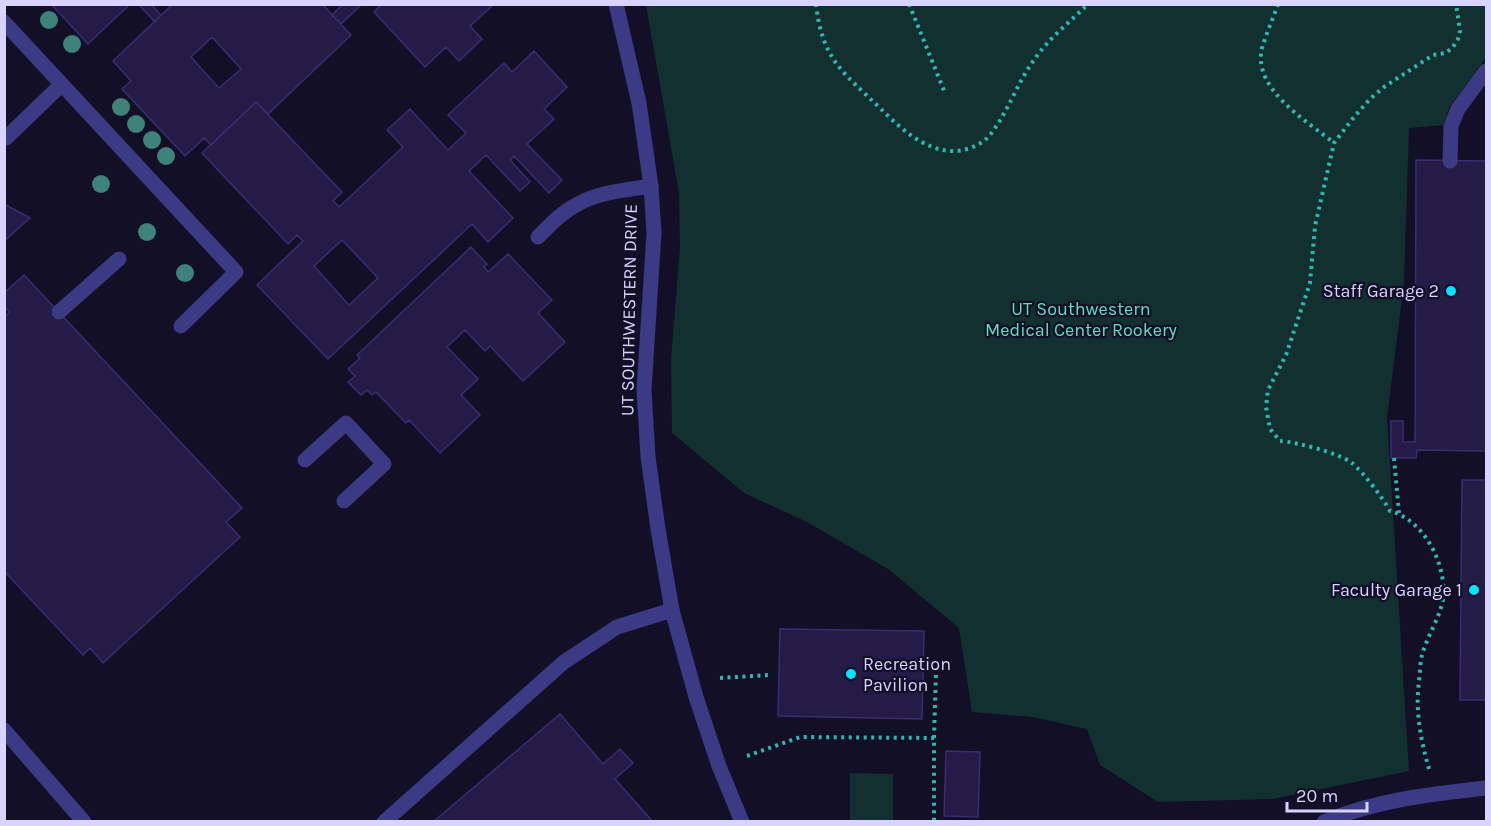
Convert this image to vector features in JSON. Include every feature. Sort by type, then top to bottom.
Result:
[{"type":"street","name":"UT SOUTHWESTERN DRIVE","points":[[616,4],[639,103],[651,186],[654,233],[644,390],[648,457],[672,610],[696,697],[719,765],[742,822]]},
{"type":"street","points":[[4,22],[236,272],[180,326]]},
{"type":"street","points":[[1450,161],[1451,126],[1458,109],[1486,71]]},
{"type":"street","points":[[6,138],[61,85]]},
{"type":"street","points":[[538,237],[561,215],[578,203],[599,196],[651,186]]},
{"type":"street","points":[[59,312],[119,260]]},
{"type":"street","points":[[305,460],[346,423],[384,464],[344,501]]},
{"type":"street","points":[[384,822],[564,662],[616,627],[672,610]]},
{"type":"street","points":[[4,730],[84,822]]},
{"type":"street","points":[[1324,822],[1351,810],[1387,801],[1486,788]]},
{"type":"path","points":[[816,4],[825,46],[836,66],[912,137],[930,147],[952,151],[978,145],[990,134],[1035,58],[1088,4]]},
{"type":"path","points":[[909,4],[945,93]]},
{"type":"path","points":[[1278,4],[1261,51],[1263,75],[1276,94],[1334,143]]},
{"type":"path","points":[[1429,769],[1419,722],[1418,686],[1422,654],[1443,600],[1443,582],[1437,557],[1422,532],[1400,513],[1390,511],[1351,462],[1300,443],[1280,441],[1270,429],[1266,407],[1268,390],[1286,355],[1310,283],[1315,226],[1334,143],[1354,117],[1384,87],[1433,55],[1446,53],[1453,47],[1460,31],[1456,4]]},
{"type":"path","points":[[1394,458],[1400,513]]},
{"type":"path","points":[[934,822],[936,672]]},
{"type":"path","points":[[720,678],[769,675]]},
{"type":"path","points":[[747,756],[800,737],[934,738]]},
{"type":"green space","name":"UT Southwestern Medical Center Rookery","points":[[646,5],[1486,5],[1486,58],[1450,106],[1443,125],[1409,128],[1404,282],[1387,417],[1409,771],[1273,799],[1158,802],[1100,765],[1087,729],[1033,717],[972,712],[959,628],[888,569],[807,522],[744,493],[672,433],[671,360],[680,247],[679,193]]},
{"type":"green space","points":[[850,773],[893,774],[893,821],[850,821]]},
{"type":"building","points":[[51,4],[130,4],[88,44]]},
{"type":"building","points":[[138,4],[151,4],[161,15],[155,22]]},
{"type":"building","points":[[173,4],[322,4],[351,35],[268,114],[256,102],[211,145],[204,138],[185,156],[122,89],[131,81],[113,61]],"holes":[[[212,37],[241,69],[219,88],[191,57]]]},
{"type":"building","points":[[343,4],[362,4],[341,24],[332,15]]},
{"type":"building","points":[[382,4],[491,4],[492,6],[470,26],[482,39],[459,61],[446,47],[425,67],[374,12]]},
{"type":"building","points":[[534,51],[567,87],[544,109],[554,119],[527,144],[562,180],[549,193],[514,156],[510,160],[530,182],[520,191],[486,155],[469,171],[513,218],[488,242],[472,224],[328,359],[257,285],[303,241],[297,235],[288,244],[202,153],[256,102],[342,192],[333,201],[339,207],[403,147],[387,130],[410,109],[448,150],[466,133],[448,115],[504,63],[512,72]],"holes":[[[342,240],[378,278],[349,305],[314,266]]]},
{"type":"building","name":"Staff Garage 2","points":[[1416,160],[1486,161],[1486,451],[1417,450],[1416,458],[1391,458],[1391,421],[1403,421],[1403,442],[1415,442]]},
{"type":"building","points":[[4,204],[30,218],[4,241]]},
{"type":"building","points":[[471,247],[487,264],[484,267],[488,272],[508,254],[552,300],[538,313],[565,342],[523,381],[490,346],[485,351],[465,330],[447,347],[478,379],[461,395],[480,415],[440,453],[409,420],[406,423],[376,392],[372,395],[367,390],[361,395],[348,382],[355,376],[348,369],[360,358],[357,355]]},
{"type":"building","points":[[24,275],[242,508],[226,522],[240,537],[103,663],[90,648],[83,655],[4,571],[4,318],[10,312],[4,307],[4,293]]},
{"type":"building","name":"Faculty Garage 1","points":[[1462,480],[1486,480],[1486,700],[1460,700]]},
{"type":"building","name":"Recreation Pavilion","points":[[780,629],[924,631],[922,719],[778,716]]},
{"type":"building","points":[[560,714],[603,764],[620,749],[633,763],[615,779],[653,822],[433,822]]},
{"type":"building","points":[[946,751],[980,752],[978,817],[944,816]]},
{"type":"place","name":"Staff Garage 2","points":[[1451,291]]},
{"type":"place","name":"Faculty Garage 1","points":[[1474,590]]},
{"type":"place","name":"Recreation Pavilion","points":[[851,674]]}]
